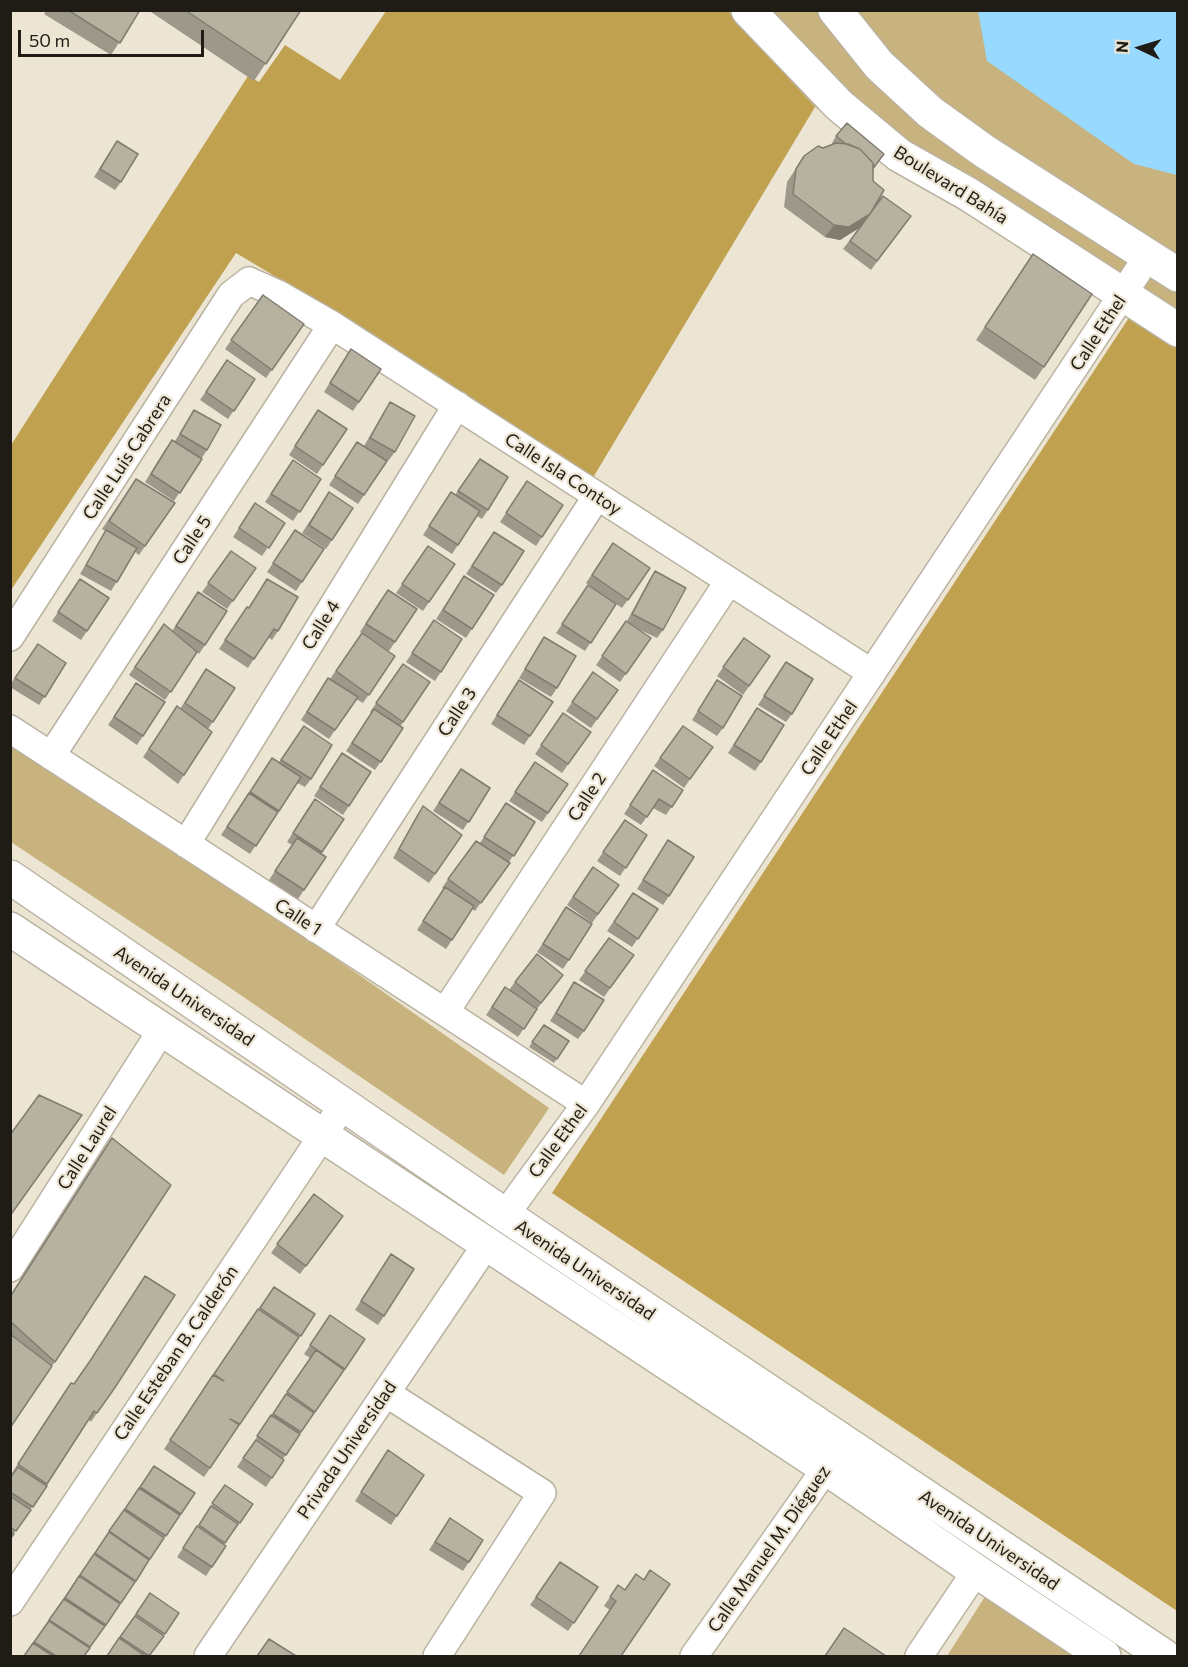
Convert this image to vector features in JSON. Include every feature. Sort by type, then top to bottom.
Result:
[{"type":"main road","name":"Boulevard Bahía","points":[[748,10],[839,105],[899,155],[968,195],[1178,330]]},
{"type":"main road","points":[[835,10],[879,65],[930,112],[984,151],[1178,275]]},
{"type":"main road","name":"Avenida Universidad","points":[[10,877],[600,1279],[835,1455],[976,1571],[1104,1656]]},
{"type":"main road","name":"Avenida Universidad","points":[[10,929],[163,1028],[580,1306],[835,1455],[1164,1656]]},
{"type":"street","name":"Calle Ethel","points":[[505,1215],[585,1104],[1148,256]]},
{"type":"street","name":"Calle Isla Contoy","points":[[249,281],[278,294],[332,325],[872,673]]},
{"type":"street","name":"Calle Luis Cabrera","points":[[10,637],[231,295],[249,281]]},
{"type":"street","name":"Calle 5","points":[[51,756],[332,325]]},
{"type":"street","name":"Calle 4","points":[[186,844],[457,405]]},
{"type":"street","name":"Calle 3","points":[[316,928],[597,496]]},
{"type":"street","name":"Calle 2","points":[[445,1012],[729,581]]},
{"type":"street","name":"Calle 1","points":[[10,729],[585,1104]]},
{"type":"street","name":"Calle Laurel","points":[[13,1258],[163,1028]]},
{"type":"street","name":"Calle Esteban B. Calderón","points":[[10,1602],[343,1105]]},
{"type":"street","name":"Privada Universidad","points":[[208,1656],[486,1245]]},
{"type":"street","points":[[580,1306],[600,1279]]},
{"type":"street","points":[[386,1393],[542,1493],[437,1656]]},
{"type":"street","name":"Calle Manuel M. Diéguez","points":[[694,1656],[835,1455]]},
{"type":"street","points":[[919,1656],[976,1571]]},
{"type":"shaded area","points":[[386,11],[728,11],[815,107],[591,481],[236,253],[11,590],[11,445],[248,76],[259,82],[285,45],[340,80]]},
{"type":"shaded area","points":[[728,11],[1177,11],[1177,338],[1134,310],[1015,245],[894,165],[815,107]]},
{"type":"shaded area","points":[[1134,310],[1177,338],[1177,1611],[552,1193]]},
{"type":"shaded area","points":[[10,743],[265,909],[549,1108],[504,1175],[223,983],[11,842]]},
{"type":"shaded area","points":[[986,1595],[1084,1656],[947,1656]]},
{"type":"water","points":[[978,11],[1177,11],[1177,175],[1134,164],[987,61]]},
{"type":"building","points":[[68,10],[140,10],[120,43]]},
{"type":"building","points":[[185,10],[301,10],[266,64]]},
{"type":"building","points":[[847,123],[884,154],[874,167],[860,149],[846,144],[836,136]]},
{"type":"building","points":[[117,141],[138,154],[121,182],[100,169]]},
{"type":"building","points":[[836,143],[848,144],[860,149],[873,163],[873,181],[884,190],[870,214],[849,227],[834,225],[793,194],[796,169],[804,156],[818,146],[823,148]]},
{"type":"building","points":[[883,196],[911,216],[877,261],[850,241]]},
{"type":"building","points":[[1033,254],[1092,294],[1044,367],[985,327]]},
{"type":"building","points":[[263,295],[304,324],[272,370],[231,340]]},
{"type":"building","points":[[351,349],[381,369],[359,402],[330,383]]},
{"type":"building","points":[[227,360],[255,379],[234,411],[206,392]]},
{"type":"building","points":[[390,402],[415,416],[395,452],[370,438]]},
{"type":"building","points":[[194,410],[221,425],[207,450],[180,434]]},
{"type":"building","points":[[318,410],[347,429],[323,465],[295,446]]},
{"type":"building","points":[[172,440],[202,459],[180,493],[151,474]]},
{"type":"building","points":[[357,442],[387,461],[364,495],[335,476]]},
{"type":"building","points":[[480,459],[508,477],[488,510],[458,491]]},
{"type":"building","points":[[293,460],[321,479],[300,512],[271,494]]},
{"type":"building","points":[[136,479],[175,503],[145,546],[109,521]]},
{"type":"building","points":[[527,481],[563,505],[542,537],[506,513]]},
{"type":"building","points":[[329,492],[353,508],[332,540],[309,525]]},
{"type":"building","points":[[451,492],[480,511],[458,545],[429,526]]},
{"type":"building","points":[[255,503],[285,523],[269,548],[239,528]]},
{"type":"building","points":[[106,530],[137,548],[117,582],[86,565]]},
{"type":"building","points":[[295,530],[324,549],[302,582],[273,563]]},
{"type":"building","points":[[494,532],[524,551],[502,585],[472,566]]},
{"type":"building","points":[[613,543],[650,568],[628,600],[592,575]]},
{"type":"building","points":[[428,546],[455,564],[429,602],[402,584]]},
{"type":"building","points":[[231,551],[256,568],[233,601],[208,583]]},
{"type":"building","points":[[655,571],[686,588],[663,630],[632,614]]},
{"type":"building","points":[[464,576],[494,595],[472,629],[443,610]]},
{"type":"building","points":[[80,579],[109,598],[87,631],[58,612]]},
{"type":"building","points":[[267,579],[298,597],[278,631],[274,629],[254,659],[225,640]]},
{"type":"building","points":[[588,585],[616,604],[591,643],[562,624]]},
{"type":"building","points":[[388,590],[417,609],[395,642],[366,624]]},
{"type":"building","points":[[198,592],[227,611],[205,645],[176,626]]},
{"type":"building","points":[[434,620],[462,639],[441,672],[412,653]]},
{"type":"building","points":[[626,621],[651,638],[626,674],[602,656]]},
{"type":"building","points":[[164,624],[197,652],[171,692],[135,667]]},
{"type":"building","points":[[362,633],[395,656],[369,695],[336,671]]},
{"type":"building","points":[[544,637],[576,656],[557,688],[525,669]]},
{"type":"building","points":[[744,638],[770,656],[749,686],[723,667]]},
{"type":"building","points":[[38,644],[66,663],[45,697],[15,678]]},
{"type":"building","points":[[786,662],[813,679],[792,714],[764,696]]},
{"type":"building","points":[[403,664],[430,682],[403,722],[376,703]]},
{"type":"building","points":[[206,669],[235,688],[213,722],[185,703]]},
{"type":"building","points":[[593,672],[618,690],[597,719],[572,702]]},
{"type":"building","points":[[328,678],[358,697],[335,730],[307,712]]},
{"type":"building","points":[[519,680],[553,702],[530,736],[497,715]]},
{"type":"building","points":[[717,680],[742,696],[723,728],[698,711]]},
{"type":"building","points":[[136,683],[165,702],[143,736],[114,717]]},
{"type":"building","points":[[177,706],[212,732],[184,775],[149,749]]},
{"type":"building","points":[[757,708],[784,725],[761,762],[734,745]]},
{"type":"building","points":[[374,709],[403,728],[381,762],[352,743]]},
{"type":"building","points":[[563,713],[591,732],[568,764],[541,745]]},
{"type":"building","points":[[304,726],[332,745],[311,779],[281,760]]},
{"type":"building","points":[[683,726],[713,747],[690,779],[660,758]]},
{"type":"building","points":[[342,753],[371,772],[349,806],[320,787]]},
{"type":"building","points":[[272,758],[301,777],[279,811],[250,792]]},
{"type":"building","points":[[535,762],[568,784],[548,813],[515,792]]},
{"type":"building","points":[[461,769],[490,788],[469,822],[439,803]]},
{"type":"building","points":[[653,770],[683,790],[672,807],[659,799],[647,817],[630,805]]},
{"type":"building","points":[[249,793],[278,812],[256,846],[227,827]]},
{"type":"building","points":[[315,799],[344,819],[322,852],[293,833]]},
{"type":"building","points":[[506,803],[535,822],[514,856],[484,837]]},
{"type":"building","points":[[423,806],[462,835],[435,874],[399,849]]},
{"type":"building","points":[[625,820],[647,835],[626,868],[603,852]]},
{"type":"building","points":[[297,838],[326,857],[304,890],[275,871]]},
{"type":"building","points":[[668,840],[694,857],[669,896],[643,880]]},
{"type":"building","points":[[476,841],[510,863],[481,903],[448,879]]},
{"type":"building","points":[[593,867],[619,885],[598,914],[573,897]]},
{"type":"building","points":[[445,887],[474,906],[452,940],[423,921]]},
{"type":"building","points":[[633,893],[658,909],[638,939],[614,922]]},
{"type":"building","points":[[566,907],[592,924],[569,960],[543,944]]},
{"type":"building","points":[[609,938],[634,955],[610,988],[585,971]]},
{"type":"building","points":[[537,954],[563,975],[541,1003],[515,982]]},
{"type":"building","points":[[574,982],[604,1000],[584,1031],[556,1013]]},
{"type":"building","points":[[505,987],[537,1009],[524,1029],[492,1007]]},
{"type":"building","points":[[544,1025],[569,1041],[557,1059],[532,1042]]},
{"type":"building","points":[[39,1095],[82,1115],[10,1213],[10,1135]]},
{"type":"building","points":[[112,1138],[171,1185],[55,1362],[10,1321],[10,1297]]},
{"type":"building","points":[[314,1194],[343,1216],[306,1266],[277,1244]]},
{"type":"building","points":[[391,1254],[414,1269],[384,1316],[361,1301]]},
{"type":"building","points":[[145,1276],[175,1295],[114,1389],[97,1413],[94,1411],[47,1484],[18,1464],[71,1383],[74,1384],[90,1361]]},
{"type":"building","points":[[274,1287],[315,1314],[301,1336],[260,1308]]},
{"type":"building","points":[[258,1309],[299,1337],[240,1424],[230,1419],[239,1425],[210,1468],[170,1440],[213,1375],[224,1381],[214,1374]]},
{"type":"building","points":[[330,1315],[365,1339],[345,1369],[310,1345]]},
{"type":"building","points":[[10,1334],[52,1366],[10,1428]]},
{"type":"building","points":[[316,1350],[344,1370],[315,1412],[287,1392]]},
{"type":"building","points":[[286,1394],[314,1413],[301,1432],[273,1414]]},
{"type":"building","points":[[271,1415],[300,1434],[286,1455],[257,1436]]},
{"type":"building","points":[[256,1440],[284,1460],[272,1478],[243,1458]]},
{"type":"building","points":[[388,1450],[424,1475],[397,1516],[361,1492]]},
{"type":"building","points":[[154,1466],[195,1493],[181,1514],[140,1487]]},
{"type":"building","points":[[18,1467],[47,1486],[33,1507],[10,1492],[10,1478]]},
{"type":"building","points":[[225,1485],[253,1504],[240,1523],[212,1503]]},
{"type":"building","points":[[139,1488],[180,1515],[166,1536],[125,1509]]},
{"type":"building","points":[[10,1496],[31,1510],[16,1531],[10,1527]]},
{"type":"building","points":[[211,1506],[238,1524],[225,1543],[199,1525]]},
{"type":"building","points":[[124,1510],[164,1538],[150,1559],[109,1531]]},
{"type":"building","points":[[450,1518],[483,1540],[469,1562],[435,1542]]},
{"type":"building","points":[[197,1526],[226,1546],[212,1567],[183,1548]]},
{"type":"building","points":[[109,1532],[149,1560],[136,1581],[95,1553]]},
{"type":"building","points":[[94,1554],[135,1582],[121,1603],[80,1575]]},
{"type":"building","points":[[560,1562],[598,1587],[574,1623],[536,1597]]},
{"type":"building","points":[[650,1570],[670,1584],[621,1656],[579,1656],[616,1601],[610,1597],[618,1585],[625,1590],[636,1574],[644,1580]]},
{"type":"building","points":[[79,1576],[120,1604],[106,1625],[65,1598]]},
{"type":"building","points":[[150,1593],[179,1613],[165,1634],[136,1614]]},
{"type":"building","points":[[64,1599],[105,1626],[90,1647],[49,1620]]},
{"type":"building","points":[[135,1616],[164,1636],[149,1656],[120,1637]]},
{"type":"building","points":[[49,1621],[90,1648],[84,1656],[56,1656],[34,1642]]},
{"type":"building","points":[[844,1628],[886,1656],[825,1656]]},
{"type":"building","points":[[119,1638],[145,1656],[107,1656]]},
{"type":"building","points":[[269,1639],[296,1656],[257,1656]]},
{"type":"building","points":[[33,1643],[53,1656],[24,1656]]}]
